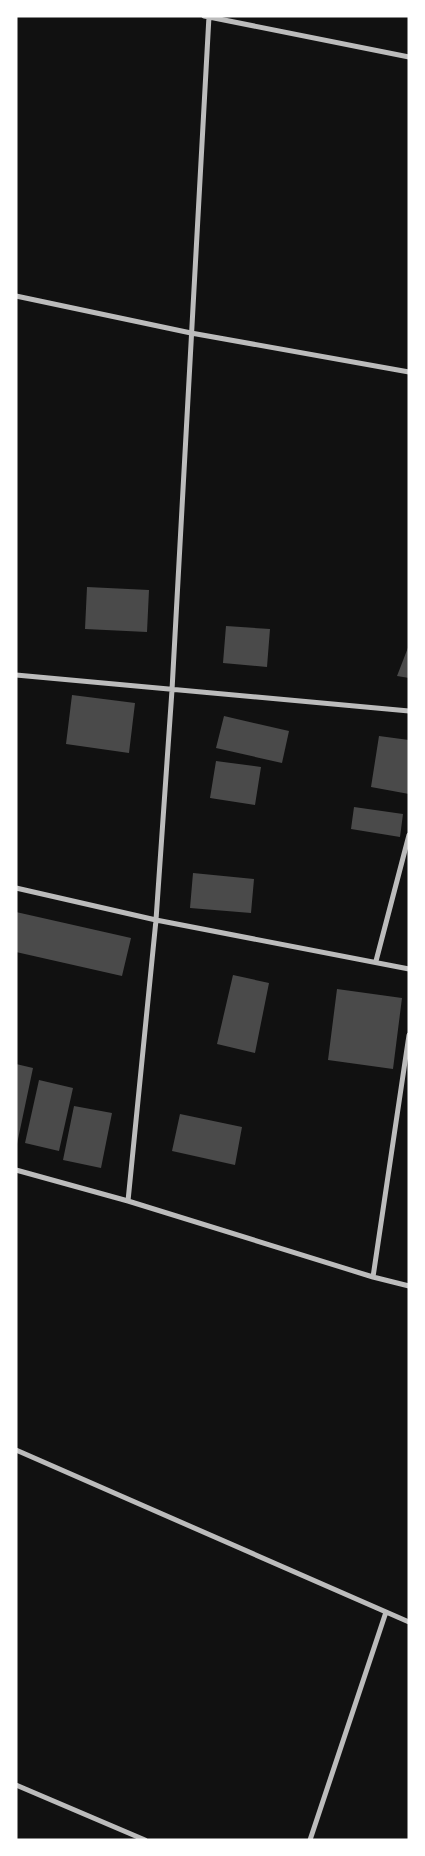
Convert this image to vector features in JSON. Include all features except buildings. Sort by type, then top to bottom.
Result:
[{"type":"street","points":[[128,1201],[156,920],[172,690],[207,17],[409,57]]},
{"type":"street","points":[[16,296],[191,333],[409,372]]},
{"type":"street","points":[[16,674],[409,711]]},
{"type":"street","points":[[376,961],[409,836]]},
{"type":"street","points":[[16,888],[156,920],[376,961],[409,969]]},
{"type":"street","points":[[373,1278],[409,1035]]},
{"type":"street","points":[[16,1170],[128,1201],[373,1278],[409,1286]]},
{"type":"street","points":[[16,1450],[409,1622]]},
{"type":"street","points":[[310,1840],[386,1612]]},
{"type":"street","points":[[16,1785],[145,1840]]}]
